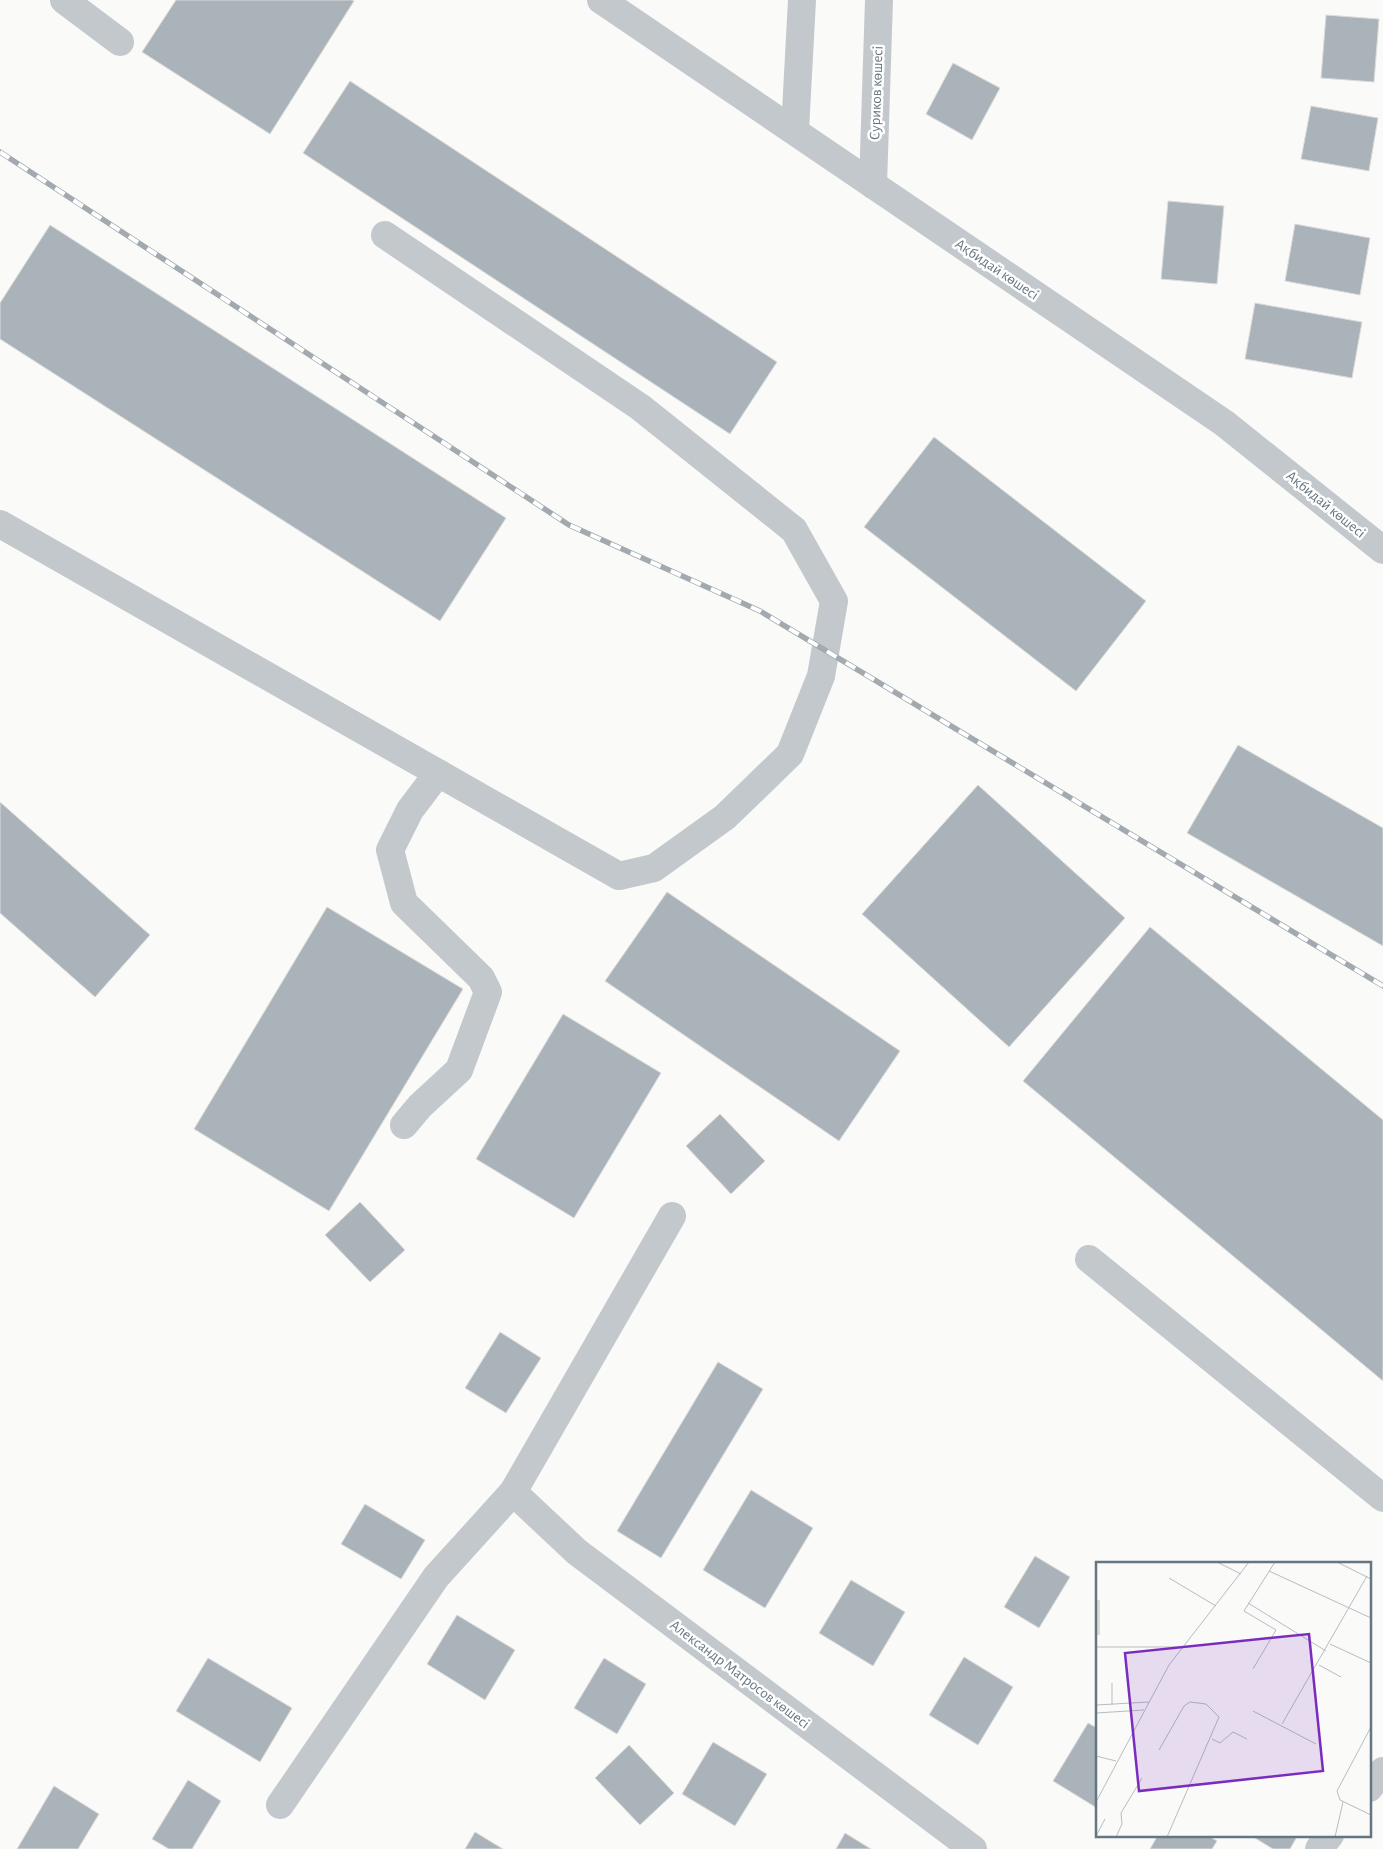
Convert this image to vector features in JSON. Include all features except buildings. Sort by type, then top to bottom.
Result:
[{"type":"street","points":[[64,0],[120,42]]},
{"type":"street","name":"Ақбидай көшесі","points":[[601,0],[1224,423],[1383,550]]},
{"type":"street","points":[[795,130],[802,0]]},
{"type":"street","name":"Суриков көшесі","points":[[873,185],[879,0]]},
{"type":"street","points":[[0,524],[619,876],[654,868],[725,817],[790,754],[821,676],[834,601],[794,530],[640,407],[384,235]]},
{"type":"street","points":[[404,1125],[420,1106],[459,1070],[488,992],[481,978],[404,903],[390,850],[410,810],[438,773]]},
{"type":"street","points":[[280,1805],[436,1577],[513,1492],[672,1216]]},
{"type":"street","points":[[1089,1260],[1383,1498]]},
{"type":"street","name":"Александр Матросов көшесі","points":[[513,1492],[577,1552],[973,1849]]},
{"type":"street","points":[[1370,1787],[1383,1771]]},
{"type":"street","points":[[1319,1849],[1329,1836]]},
{"type":"railway","points":[[0,152],[569,525],[760,611],[1383,986]]}]
